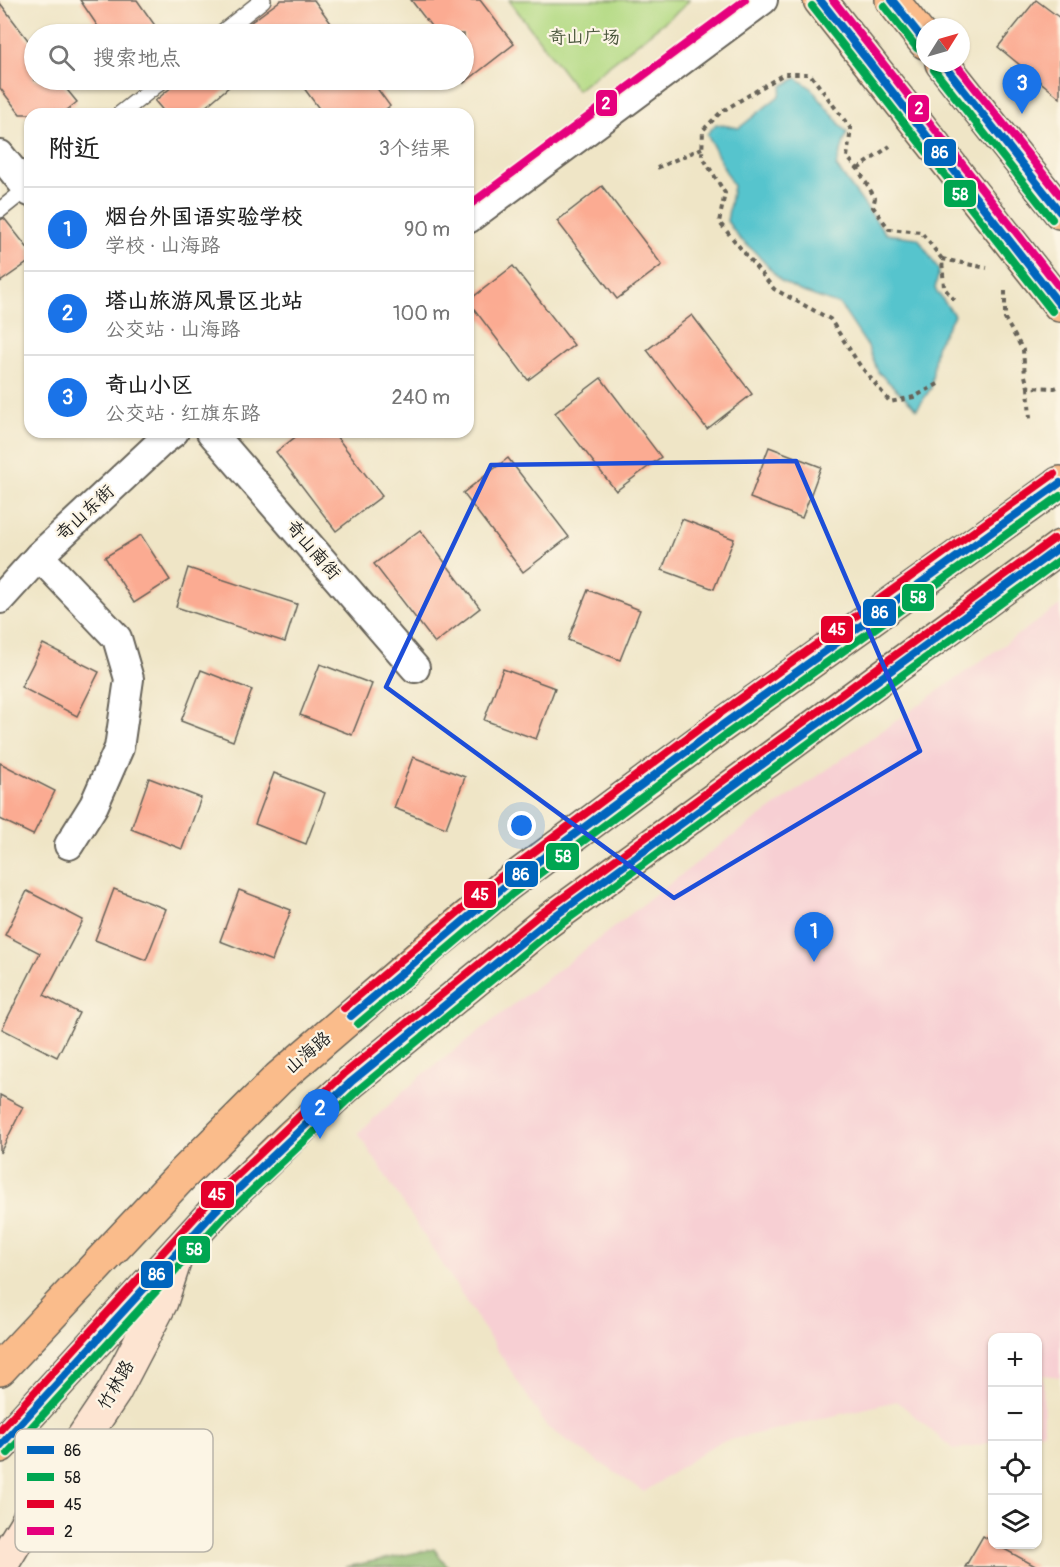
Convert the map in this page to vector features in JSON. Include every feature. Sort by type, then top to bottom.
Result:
[{"type":"main road","points":[[820,0],[1060,305]]},
{"type":"main road","points":[[892,0],[916,31]]},
{"type":"main road","points":[[949,72],[1060,213]]},
{"type":"main road","name":"山海路","points":[[0,1369],[183,1174],[279,1078],[431,946],[505,886],[721,726],[1060,483]]},
{"type":"main road","points":[[16,1429],[216,1210],[351,1082],[544,924],[1058,549]]},
{"type":"main road","name":"竹林路","points":[[89,1429],[114,1392],[161,1302],[176,1256]]},
{"type":"main road","points":[[0,1446],[15,1430]]},
{"type":"main road","name":"竹林路","points":[[0,1566],[15,1542]]},
{"type":"street","points":[[474,215],[763,0]]},
{"type":"street","points":[[0,155],[24,182]]},
{"type":"street","name":"奇山东街","points":[[0,599],[39,556],[166,438]]},
{"type":"street","name":"奇山南街","points":[[216,438],[415,669]]},
{"type":"street","points":[[39,556],[117,638],[129,679],[119,748],[94,804],[69,845]]},
{"type":"lane","points":[[233,24],[263,0]]},
{"type":"lane","points":[[128,108],[150,90]]},
{"type":"lane","points":[[0,210],[24,192]]},
{"type":"path","points":[[938,384],[915,397],[890,402],[859,364],[830,319],[774,289],[719,222],[725,194],[702,156],[703,130],[721,112],[784,74],[810,74],[851,129],[847,157],[858,169],[875,198],[873,207],[889,229],[921,232],[942,259],[944,288],[957,303]]},
{"type":"path","points":[[858,169],[890,146]]},
{"type":"path","points":[[657,168],[702,148]]},
{"type":"path","points":[[942,259],[987,268]]},
{"type":"path","points":[[1005,291],[1005,319],[1023,350],[1030,419]]},
{"type":"path","points":[[1028,387],[1055,388],[1060,386]]},
{"type":"highlighted area","points":[[796,461],[920,751],[674,898],[386,687],[491,465]]},
{"type":"shaded area","points":[[1060,605],[1060,1377],[1043,1375],[1044,1432],[1042,1432],[1042,1333],[988,1333],[988,1443],[954,1450],[897,1401],[717,1443],[644,1492],[547,1427],[358,1133],[421,1076],[716,848]]},
{"type":"green space","name":"奇山广场","points":[[509,0],[689,0],[681,9],[577,90]]},
{"type":"green space","points":[[434,1549],[448,1567],[345,1567]]},
{"type":"water","points":[[797,78],[811,88],[847,133],[836,166],[886,234],[918,238],[939,270],[935,289],[954,315],[936,347],[931,388],[917,409],[878,372],[868,347],[840,305],[800,291],[781,281],[739,238],[727,221],[733,186],[707,134],[716,124],[739,128],[780,95],[782,86]]},
{"type":"building","points":[[80,0],[137,0],[154,24],[96,24]]},
{"type":"building","points":[[281,0],[314,0],[332,24],[249,24]]},
{"type":"building","points":[[411,0],[480,0],[514,44],[474,75],[474,24],[429,24]]},
{"type":"building","points":[[1036,0],[1060,18],[1060,98],[998,47]]},
{"type":"building","points":[[0,3],[24,35],[24,90],[67,90],[77,102],[70,108],[24,108],[24,114],[20,114],[0,88]]},
{"type":"building","points":[[168,90],[225,90],[204,108],[161,108],[155,101]]},
{"type":"building","points":[[305,90],[378,90],[390,106],[387,108],[319,108]]},
{"type":"building","points":[[602,186],[662,265],[617,299],[557,221]]},
{"type":"building","points":[[4,218],[24,243],[24,265],[0,282],[0,220]]},
{"type":"building","points":[[513,266],[574,345],[528,380],[474,309],[474,296]]},
{"type":"building","points":[[692,315],[752,394],[707,429],[647,350]]},
{"type":"building","points":[[601,378],[661,457],[616,491],[555,413]]},
{"type":"building","points":[[294,438],[338,438],[382,496],[336,531],[276,452]]},
{"type":"building","points":[[769,447],[821,467],[802,518],[750,498]]},
{"type":"building","points":[[508,458],[569,537],[523,572],[463,493]]},
{"type":"building","points":[[682,519],[734,539],[714,589],[662,570]]},
{"type":"building","points":[[420,530],[480,608],[435,643],[374,564]]},
{"type":"building","points":[[141,535],[170,580],[134,603],[105,557]]},
{"type":"building","points":[[188,568],[297,604],[285,642],[176,607]]},
{"type":"building","points":[[588,590],[640,610],[620,660],[568,640]]},
{"type":"building","points":[[43,644],[99,672],[77,716],[21,687]]},
{"type":"building","points":[[320,664],[372,684],[352,735],[300,715]]},
{"type":"building","points":[[503,669],[555,688],[536,739],[484,720]]},
{"type":"building","points":[[201,670],[252,690],[233,741],[181,721]]},
{"type":"building","points":[[413,757],[465,777],[446,828],[394,808]]},
{"type":"building","points":[[0,763],[55,791],[33,835],[0,819]]},
{"type":"building","points":[[274,773],[325,793],[306,844],[255,824]]},
{"type":"building","points":[[149,778],[201,798],[182,849],[131,829]]},
{"type":"building","points":[[114,889],[166,909],[146,960],[95,940]]},
{"type":"building","points":[[239,890],[291,910],[272,961],[220,941]]},
{"type":"building","points":[[27,891],[83,920],[44,995],[79,1013],[57,1057],[2,1029],[40,953],[5,935]]},
{"type":"building","points":[[0,1095],[23,1107],[0,1153]]},
{"type":"building","points":[[983,1536],[988,1539],[988,1549],[1004,1549],[1037,1567],[965,1567]]},
{"type":"transit line","name":"2","points":[[474,202],[745,0]]},
{"type":"transit line","name":"86","points":[[820,0],[1060,305]]},
{"type":"transit line","name":"2","points":[[833,0],[1060,288]]},
{"type":"transit line","name":"86","points":[[892,0],[916,31]]},
{"type":"transit line","name":"58","points":[[812,6],[1052,311]]},
{"type":"transit line","name":"58","points":[[884,6],[916,47]]},
{"type":"transit line","name":"58","points":[[936,72],[1052,219]]},
{"type":"transit line","name":"86","points":[[949,72],[1060,212]]},
{"type":"transit line","name":"2","points":[[962,72],[1060,195]]},
{"type":"transit line","name":"45","points":[[344,1008],[499,878],[715,717],[1054,474]]},
{"type":"transit line","name":"86","points":[[351,1016],[505,886],[721,726],[1060,483]]},
{"type":"transit line","name":"58","points":[[358,1024],[512,894],[727,734],[1060,496]]},
{"type":"transit line","name":"45","points":[[0,1430],[208,1203],[344,1074],[538,916],[1054,539]]},
{"type":"transit line","name":"86","points":[[16,1429],[216,1210],[351,1082],[544,924],[1060,547]]},
{"type":"transit line","name":"58","points":[[30,1429],[224,1217],[358,1090],[550,932],[1060,560]]},
{"type":"transit line","name":"86","points":[[0,1446],[15,1430]]},
{"type":"transit line","name":"58","points":[[8,1453],[15,1445]]},
{"type":"place","name":"奇山小区","points":[[1022,114]]},
{"type":"place","name":"烟台外国语实验学校","points":[[814,962]]},
{"type":"place","name":"塔山旅游风景区北站","points":[[320,1139]]}]
